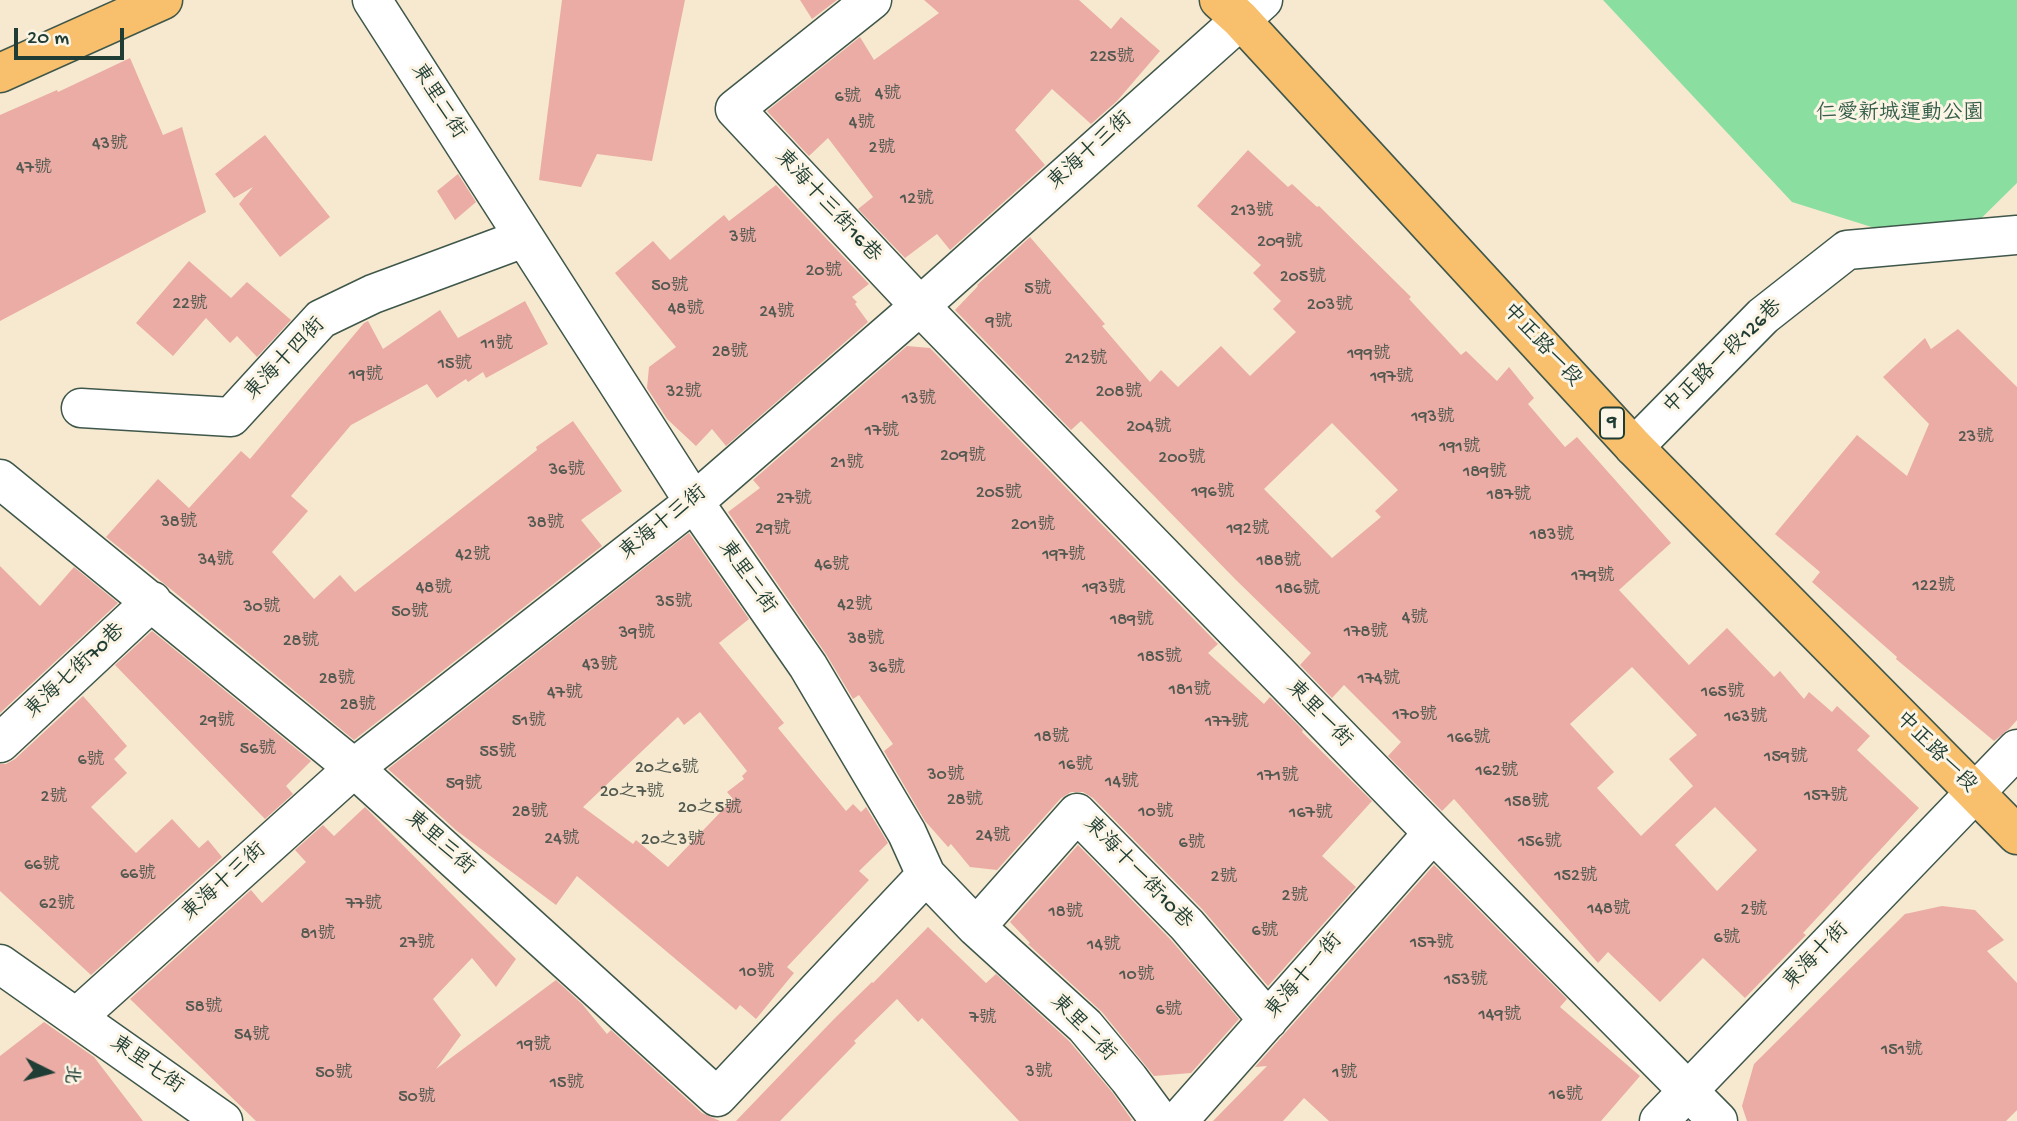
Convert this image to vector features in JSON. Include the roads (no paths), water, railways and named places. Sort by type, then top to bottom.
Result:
[{"type":"main road","points":[[0,73],[163,0]]},
{"type":"main road","name":"中正路一段","points":[[1241,6],[1634,447],[2017,835]]},
{"type":"street","name":"東里二街","points":[[372,0],[694,502],[808,666],[907,833],[926,875],[976,927],[1085,1027],[1160,1121]]},
{"type":"street","name":"東海十三街16巷","points":[[872,0],[735,109],[920,306]]},
{"type":"street","name":"東海十三街","points":[[77,1017],[354,768],[694,502],[920,306],[1241,6]]},
{"type":"street","name":"中正路一段126巷","points":[[1634,447],[1763,316],[1847,250],[2017,235]]},
{"type":"street","name":"東海十四街","points":[[81,408],[231,417],[321,319],[373,294],[524,238]]},
{"type":"street","name":"東里一街","points":[[920,306],[1433,833],[1718,1121]]},
{"type":"street","points":[[0,479],[152,601]]},
{"type":"street","name":"東海七街70巷","points":[[0,743],[152,601]]},
{"type":"street","name":"東里三街","points":[[152,601],[354,768],[717,1097],[926,875]]},
{"type":"street","name":"東海十街","points":[[1658,1121],[2017,749]]},
{"type":"street","name":"東海十一街10巷","points":[[976,927],[1077,813],[1187,925],[1268,1020]]},
{"type":"street","name":"東海十一街","points":[[1178,1121],[1433,833]]},
{"type":"street","name":"東里七街","points":[[0,964],[223,1121]]},
{"type":"park label","name":"仁愛新城運動公園","points":[[1900,115]]}]
